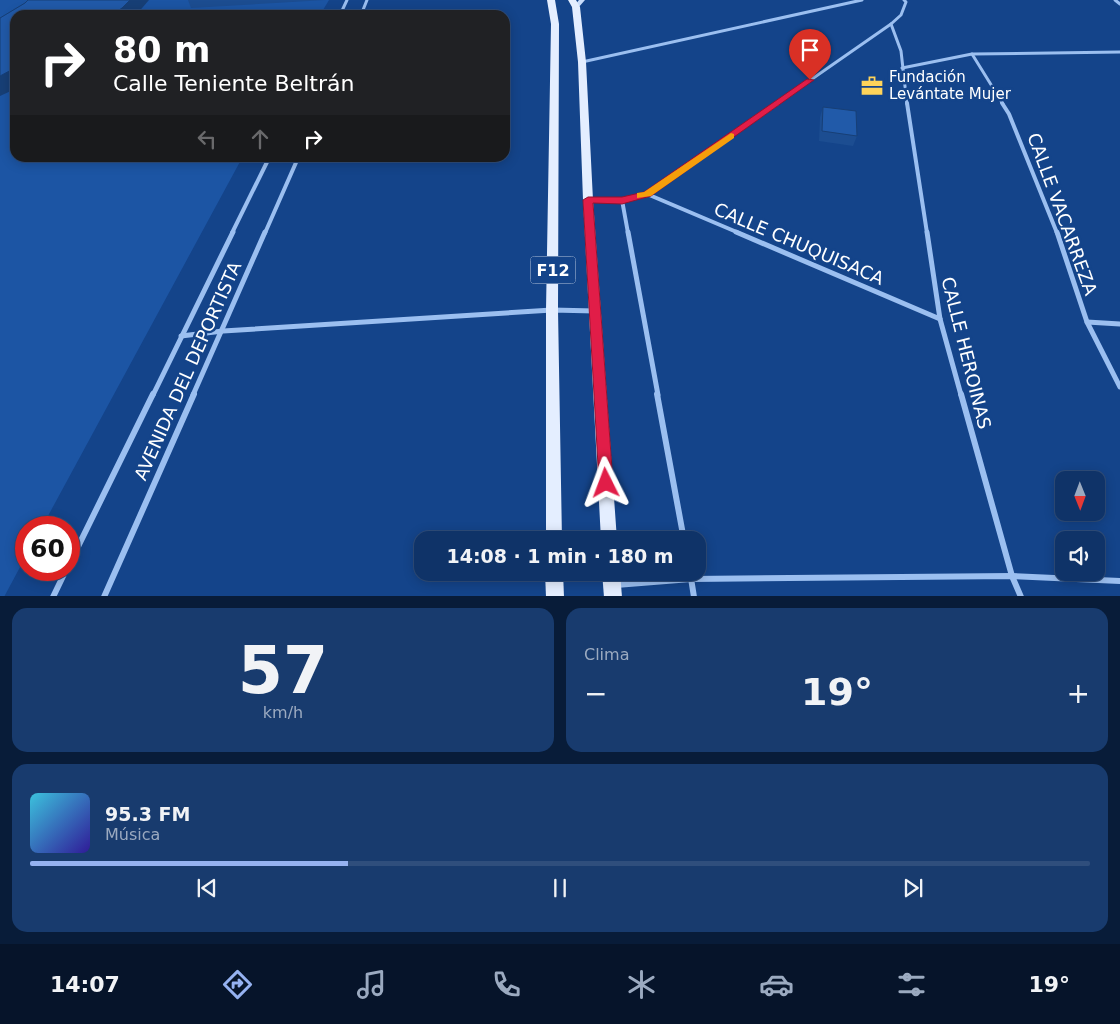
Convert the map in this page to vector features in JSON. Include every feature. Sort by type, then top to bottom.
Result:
[{"type":"main road","name":"F12","points":[[551,0],[555,24],[552,310],[554,531]]},
{"type":"main road","name":"F12","points":[[577,2],[609,531]]},
{"type":"main road","points":[[554,581],[555,596]]},
{"type":"street","points":[[582,62],[862,0]]},
{"type":"street","points":[[588,200],[622,200],[647,194],[891,24],[901,15],[906,2],[904,0]]},
{"type":"street","points":[[1115,0],[1120,4]]},
{"type":"street","name":"CALLE HEROINAS","points":[[891,24],[900,40],[903,51],[902,68],[940,320],[1012,576],[1020,596]]},
{"type":"street","points":[[902,68],[972,54],[1120,52]]},
{"type":"street","name":"CALLE VACARREZA","points":[[972,54],[1009,114],[1065,253],[1086,322],[1120,387]]},
{"type":"street","name":"AVENIDA DEL DEPORTISTA","points":[[80,542],[267,162]]},
{"type":"street","name":"AVENIDA DEL DEPORTISTA","points":[[104,596],[296,162]]},
{"type":"street","name":"CALLE CHUQUISACA","points":[[647,194],[940,320]]},
{"type":"street","points":[[622,200],[682,531]]},
{"type":"street","points":[[180,336],[223,331],[552,310],[596,311]]},
{"type":"street","points":[[1086,322],[1120,324]]},
{"type":"street","points":[[706,576],[1012,576],[1120,581]]},
{"type":"street","points":[[53,596],[60,581]]},
{"type":"street","points":[[612,585],[647,581]]},
{"type":"street","points":[[691,581],[694,596]]},
{"type":"shaded area","points":[[0,0],[329,0],[323,10],[10,10],[10,162],[240,162],[48,516],[15,516],[15,576],[5,596],[0,596]]},
{"type":"building","points":[[28,0],[130,0],[119,10],[13,10]]},
{"type":"building","points":[[10,12],[10,71],[0,76],[0,18]]},
{"type":"building","points":[[823,107],[856,111],[857,136],[822,131]]},
{"type":"slow traffic","points":[[641,196],[647,194],[731,136]]},
{"type":"place","name":"Fundación Levántate Mujer","points":[[872,86]]},
{"type":"route","points":[[606,483],[588,200],[622,200],[647,194],[810,80]]}]
